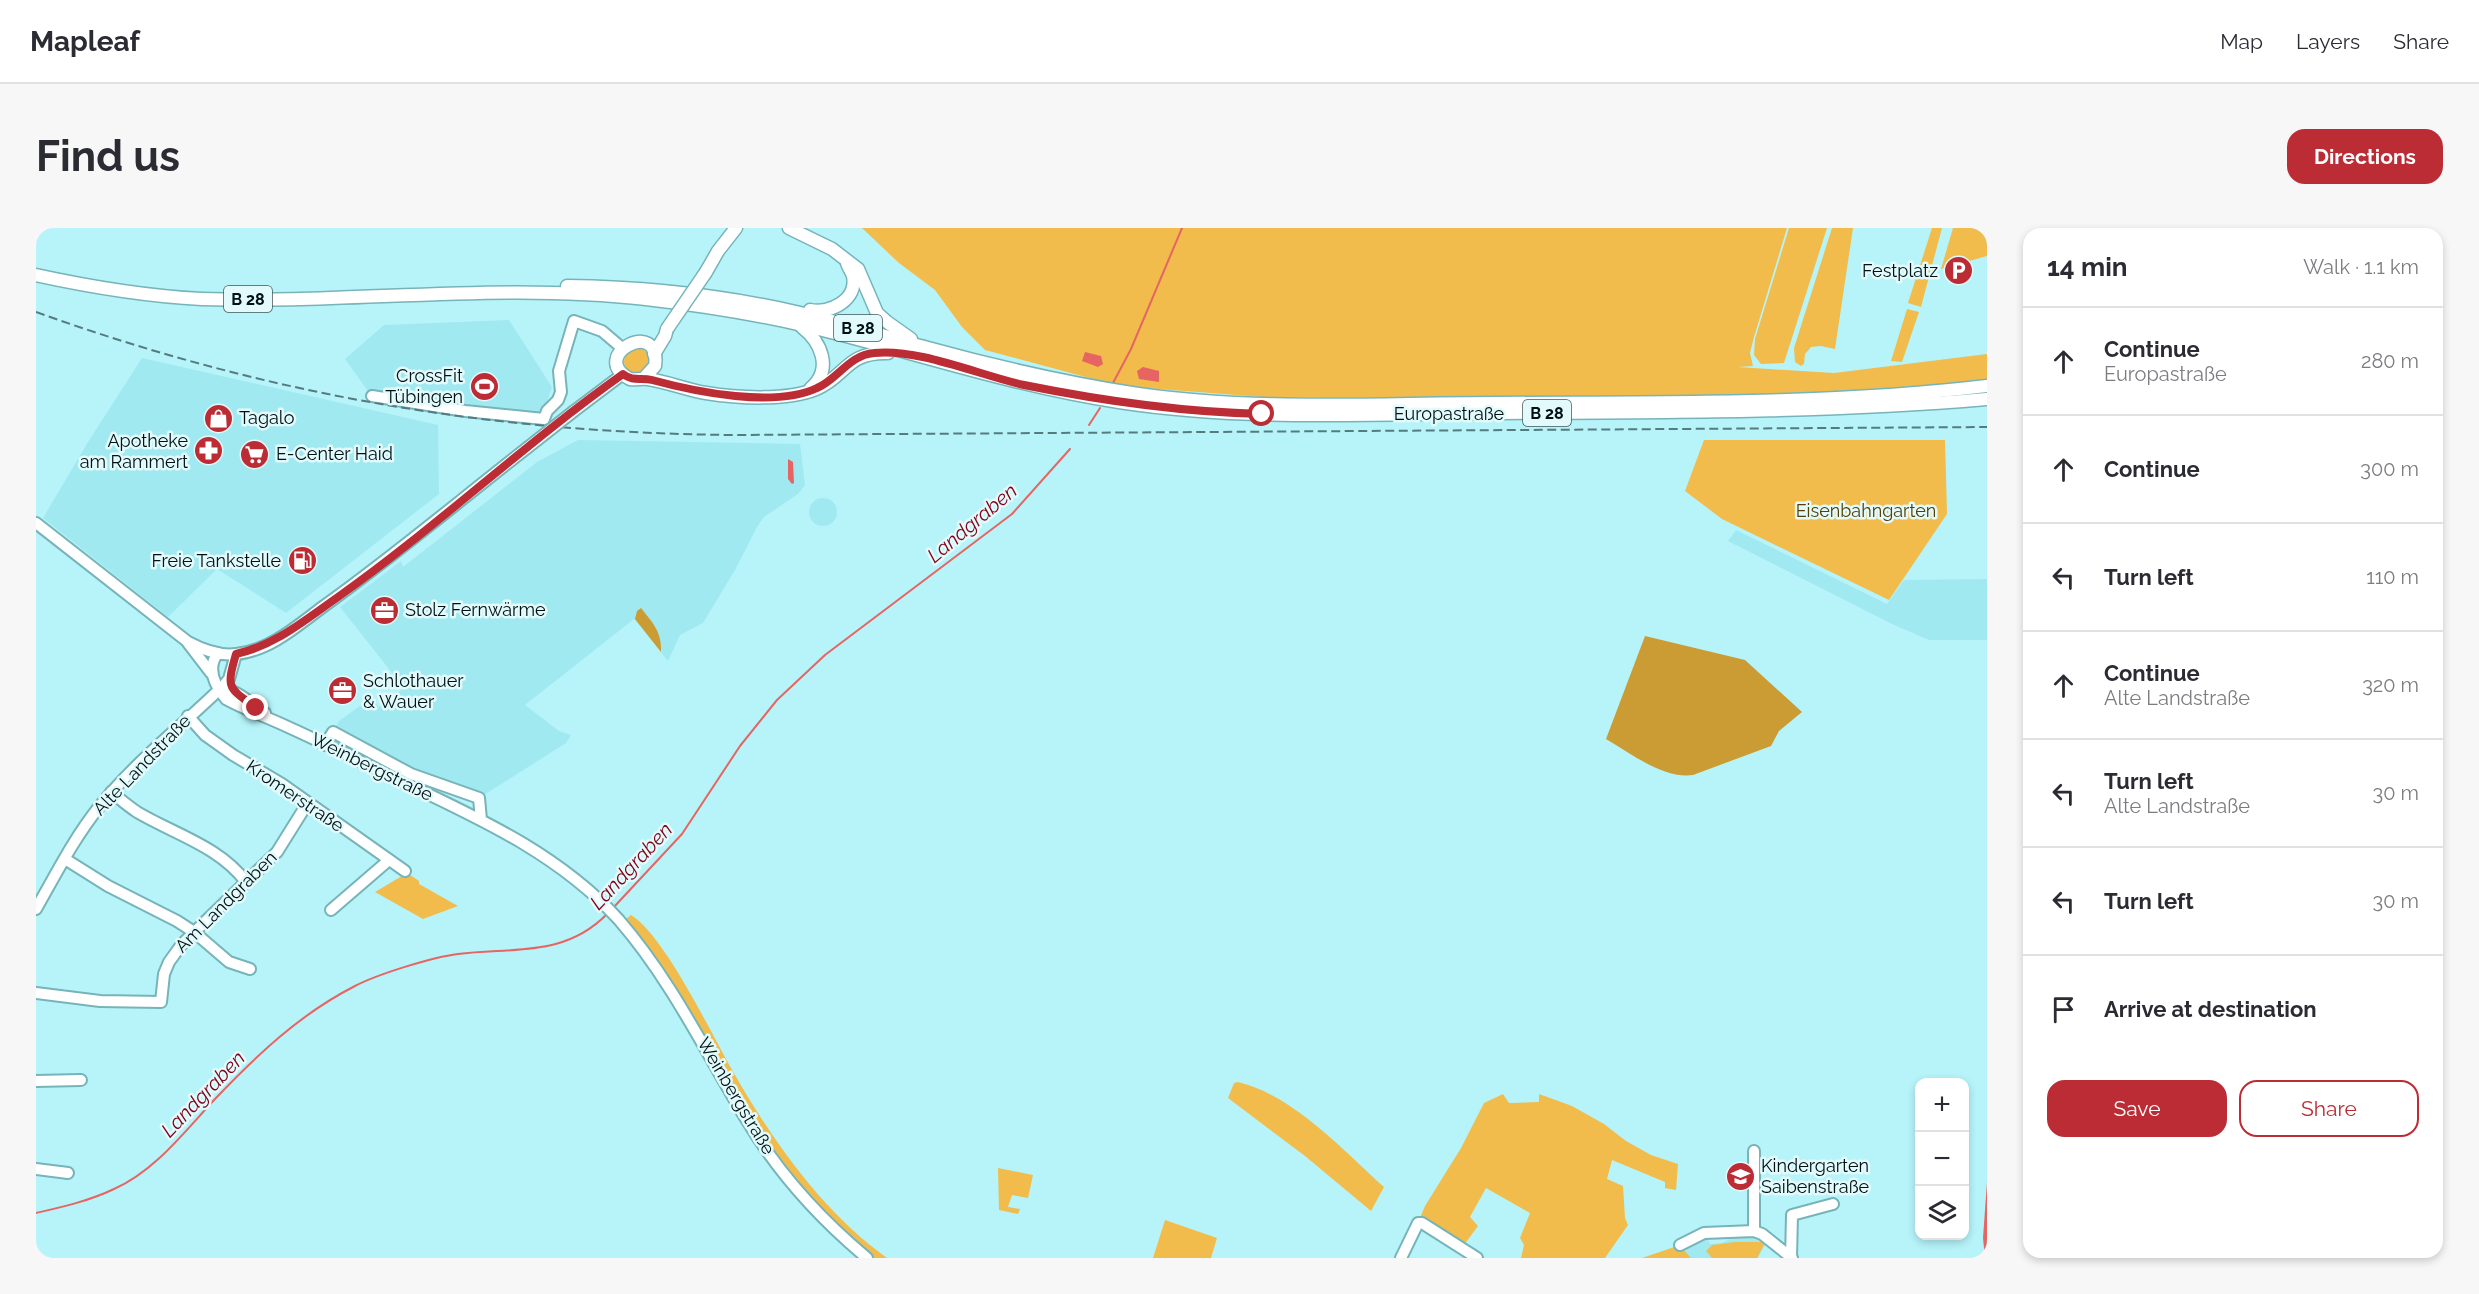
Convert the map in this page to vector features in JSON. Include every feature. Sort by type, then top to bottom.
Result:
[{"type":"main road","points":[[718,251],[721,228]]},
{"type":"main road","points":[[645,378],[667,329],[718,251],[736,228]]},
{"type":"main road","points":[[789,228],[844,257],[858,269],[877,313],[901,334],[925,347]]},
{"type":"main road","points":[[792,311],[831,310],[843,303],[852,285],[853,276],[844,257]]},
{"type":"main road","name":"B 28","points":[[36,275],[103,289],[197,298],[294,299],[463,292],[644,299],[799,324],[910,354]]},
{"type":"main road","name":"B 28","points":[[463,292],[501,287],[604,287],[726,300],[792,311],[925,347]]},
{"type":"main road","points":[[799,324],[813,335],[819,345],[823,367],[815,384],[805,393]]},
{"type":"main road","points":[[667,329],[645,344],[635,342],[622,348],[617,361],[623,374],[633,380],[645,378],[706,393],[754,397],[805,393],[830,381],[840,370],[857,358],[872,352],[910,354]]},
{"type":"main road","points":[[645,344],[667,378],[684,388]]},
{"type":"main road","name":"Europastraße","points":[[925,347],[1105,394],[1212,401],[1319,404],[1794,400],[1987,386]]},
{"type":"main road","name":"Europastraße","points":[[910,354],[1022,384],[1105,394],[1213,412],[1323,414],[1791,411],[1987,399]]},
{"type":"street","points":[[372,396],[544,419],[561,392],[560,371],[574,321],[602,331],[622,348]]},
{"type":"street","points":[[188,642],[218,653],[236,654],[270,644],[395,555],[623,374]]},
{"type":"street","points":[[36,524],[188,642],[213,676],[226,699],[284,725]]},
{"type":"street","points":[[213,676],[212,665],[218,653]]},
{"type":"street","name":"Alte Landstraße","points":[[36,909],[88,820],[111,792],[229,679],[236,654]]},
{"type":"street","points":[[229,679],[233,692]]},
{"type":"street","points":[[219,690],[226,688],[284,725]]},
{"type":"street","name":"Kromerstraße","points":[[188,716],[205,735],[282,784],[307,804],[405,871]]},
{"type":"street","name":"Weinbergstraße","points":[[284,725],[481,820],[545,857],[601,902],[619,921],[666,983],[747,1120],[771,1156],[821,1215],[867,1258]]},
{"type":"street","points":[[325,745],[333,732],[411,774],[479,798],[481,820]]},
{"type":"street","points":[[111,792],[136,811],[218,854],[237,870],[246,882]]},
{"type":"street","name":"Am Landgraben","points":[[36,993],[100,1001],[162,1002],[164,975],[169,962],[182,944],[277,852],[307,804]]},
{"type":"street","points":[[65,859],[108,886],[194,932],[228,962],[250,969]]},
{"type":"street","points":[[331,910],[389,860]]},
{"type":"street","points":[[36,1081],[81,1080]]},
{"type":"street","points":[[1754,1151],[1754,1231]]},
{"type":"street","points":[[36,1169],[68,1173]]},
{"type":"street","points":[[1791,1258],[1792,1215],[1833,1204]]},
{"type":"street","points":[[1401,1258],[1418,1224],[1422,1223],[1477,1258]]},
{"type":"street","points":[[1680,1245],[1704,1233],[1754,1231],[1762,1234],[1791,1258]]},
{"type":"shaded area","points":[[509,320],[552,387],[545,408],[532,415],[370,394],[345,359],[384,325]]},
{"type":"shaded area","points":[[1085,352],[1101,356],[1103,364],[1098,367],[1082,361]]},
{"type":"shaded area","points":[[142,358],[438,425],[439,494],[286,613],[217,569],[168,617],[43,518]]},
{"type":"shaded area","points":[[1143,367],[1159,371],[1159,382],[1139,379],[1137,371]]},
{"type":"shaded area","points":[[578,440],[800,444],[805,485],[798,494],[764,517],[703,623],[680,635],[668,661],[634,619],[525,705],[559,731],[571,735],[566,743],[479,798],[411,774],[333,732],[339,721],[371,698],[379,707],[404,688],[340,607],[401,561],[403,567],[537,462]]},
{"type":"shaded area","points":[[788,459],[793,462],[794,483],[792,484],[788,479]]},
{"type":"shaded area","points":[[823,498],[833,502],[837,512],[833,522],[823,526],[813,522],[809,512],[813,502]]},
{"type":"shaded area","points":[[1736,530],[1887,604],[1904,580],[1987,579],[1987,640],[1929,640],[1892,624],[1728,541]]},
{"type":"shaded area","points":[[641,608],[658,633],[661,652],[635,619],[637,611]]},
{"type":"shaded area","points":[[1645,636],[1745,660],[1802,712],[1779,731],[1771,746],[1693,775],[1670,773],[1648,764],[1606,739]]},
{"type":"shaded area","points":[[1987,1182],[1987,1258],[1985,1258],[1983,1238]]},
{"type":"shaded area","points":[[1706,1235],[1710,1244],[1722,1243],[1735,1236],[1759,1236],[1767,1241],[1758,1258],[1691,1258],[1683,1248]]},
{"type":"green space","points":[[862,228],[1787,228],[1750,353],[1753,366],[1738,367],[1834,373],[1987,354],[1987,382],[1934,388],[1769,396],[1580,398],[1263,397],[1119,386],[985,350],[962,327],[935,290],[899,263]]},
{"type":"green space","points":[[1789,228],[1827,228],[1784,363],[1761,364],[1754,355],[1755,339]]},
{"type":"green space","points":[[1832,228],[1853,228],[1835,349],[1821,346],[1811,347],[1805,354],[1804,364],[1801,366],[1795,362],[1794,348]]},
{"type":"green space","points":[[1932,228],[1942,228],[1921,307],[1908,303]]},
{"type":"green space","points":[[1953,228],[1987,228],[1987,256],[1941,269]]},
{"type":"green space","points":[[1907,309],[1919,312],[1902,362],[1891,361]]},
{"type":"green space","points":[[637,348],[646,352],[650,361],[646,370],[637,374],[628,370],[624,361],[628,352]]},
{"type":"green space","name":"Eisenbahngarten","points":[[1704,440],[1945,440],[1947,514],[1889,600],[1722,519],[1685,491]]},
{"type":"green space","points":[[407,873],[419,881],[419,884],[458,906],[423,919],[375,892]]},
{"type":"green space","points":[[631,915],[658,942],[672,962],[746,1094],[780,1146],[840,1218],[887,1258],[867,1258],[771,1156],[688,1017],[621,923]]},
{"type":"green space","points":[[1238,1082],[1258,1089],[1298,1111],[1384,1187],[1371,1211],[1305,1156],[1228,1098],[1234,1083]]},
{"type":"green space","points":[[1503,1094],[1509,1103],[1539,1102],[1539,1094],[1572,1106],[1651,1155],[1678,1164],[1676,1190],[1665,1188],[1665,1182],[1612,1160],[1607,1179],[1623,1186],[1625,1218],[1628,1225],[1605,1258],[1521,1258],[1524,1245],[1520,1238],[1530,1213],[1486,1188],[1470,1217],[1478,1226],[1461,1249],[1418,1223],[1425,1206],[1461,1148],[1484,1103]]},
{"type":"green space","points":[[998,1168],[1033,1175],[1028,1198],[1012,1195],[1008,1207],[1020,1209],[1018,1214],[999,1210]]},
{"type":"green space","points":[[1165,1220],[1217,1238],[1211,1258],[1153,1258]]},
{"type":"green space","points":[[1761,1242],[1764,1245],[1757,1258],[1712,1258],[1706,1251],[1712,1245]]},
{"type":"green space","points":[[1680,1245],[1691,1258],[1642,1258]]},
{"type":"waterway","name":"Landgraben","points":[[1113,383],[1131,349],[1182,228]]},
{"type":"waterway","name":"Landgraben","points":[[1089,425],[1100,408]]},
{"type":"waterway","name":"Landgraben","points":[[613,908],[682,834],[740,746],[777,700],[825,655],[1012,514],[1070,449]]},
{"type":"waterway","name":"Landgraben","points":[[36,1213],[95,1197],[143,1172],[169,1149],[231,1083],[280,1036],[316,1009],[355,986],[391,971],[447,956],[537,948],[555,944],[573,938],[607,914]]},
{"type":"railway","points":[[36,312],[122,341],[208,366],[294,387],[380,404],[467,417],[555,427],[644,433],[735,435],[1987,427]]},
{"type":"place","name":"Festplatz","points":[[1959,271]]},
{"type":"place","name":"CrossFit Tübingen","points":[[484,386]]},
{"type":"place","name":"Tagalo","points":[[218,418]]},
{"type":"place","name":"Apotheke am Rammert","points":[[209,451]]},
{"type":"place","name":"E-Center Haid","points":[[255,454]]},
{"type":"place","name":"Freie Tankstelle","points":[[302,561]]},
{"type":"place","name":"Stolz Fernwärme","points":[[384,610]]},
{"type":"place","name":"Schlothauer & Wauer","points":[[342,691]]},
{"type":"place","name":"Kindergarten Saibenstraße","points":[[1740,1176]]},
{"type":"route","points":[[256,708],[233,692],[229,679],[236,654],[270,644],[361,581],[623,374],[633,380],[645,378],[706,393],[754,397],[786,396],[818,388],[857,358],[872,352],[910,354],[994,378],[1117,402],[1186,410],[1262,414]]}]
